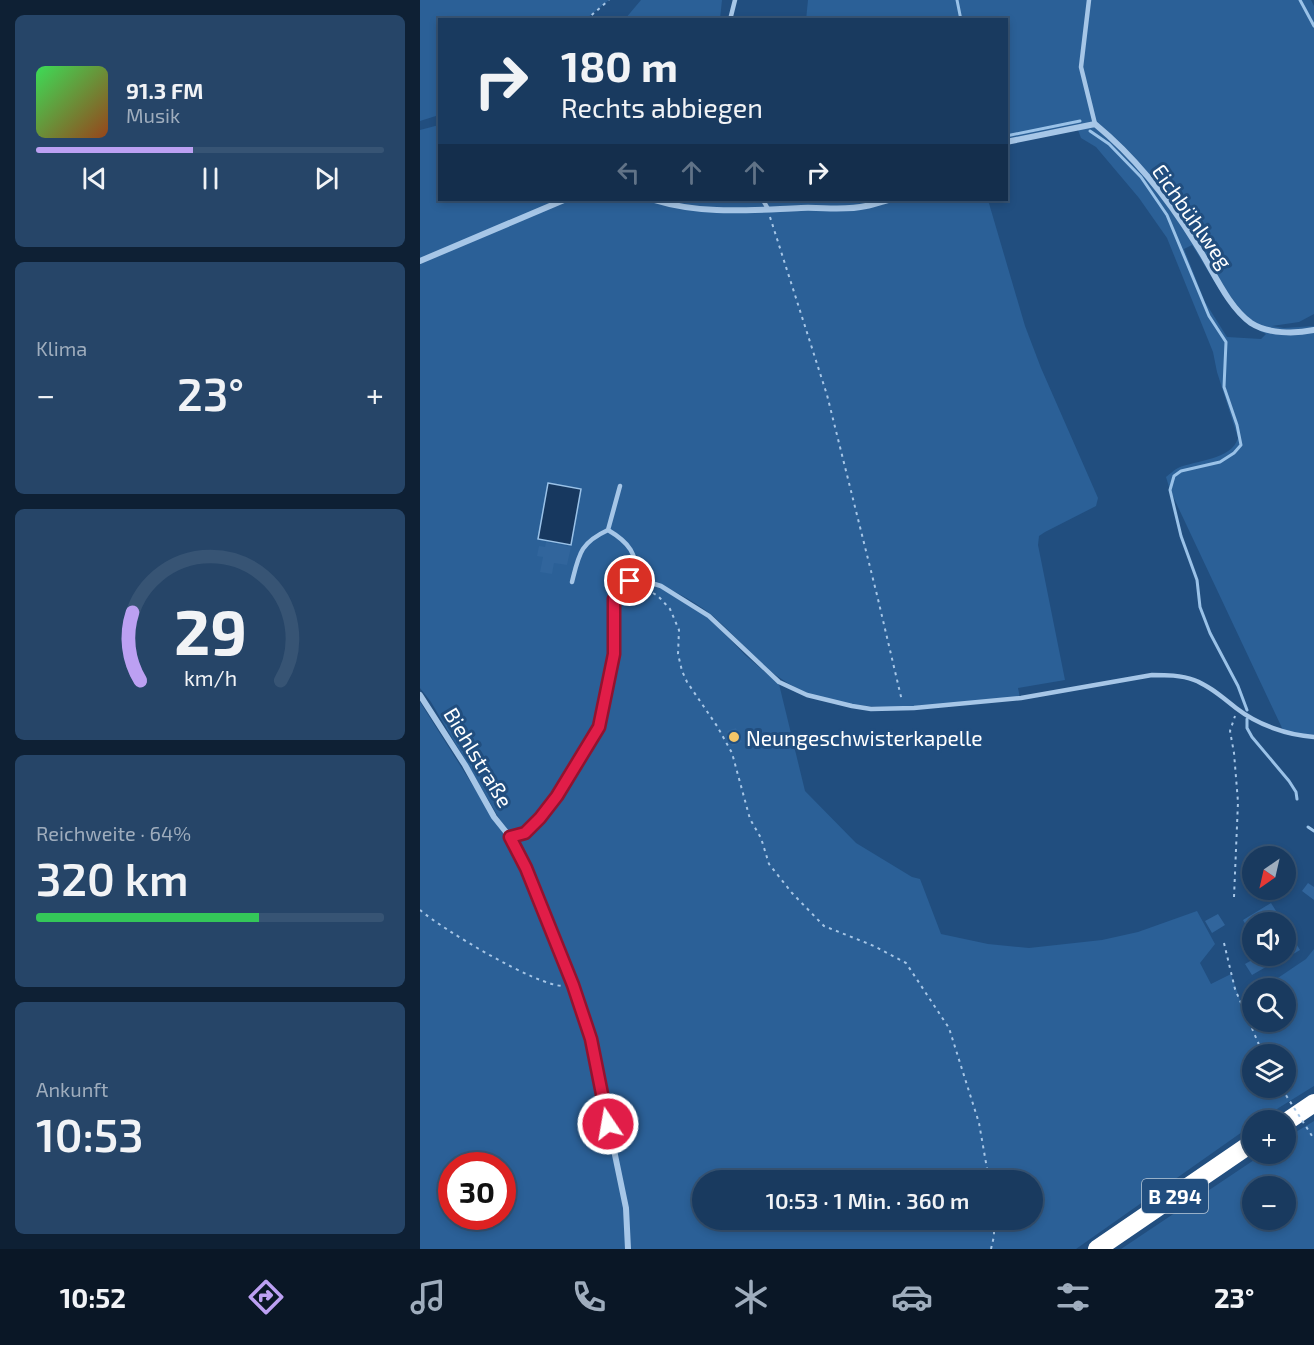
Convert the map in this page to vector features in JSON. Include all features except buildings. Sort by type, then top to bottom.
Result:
[{"type":"highway","points":[[1296,1115],[1314,1103]]},
{"type":"highway","name":"B 294","points":[[1097,1249],[1242,1150]]},
{"type":"street","points":[[1008,142],[1095,124]]},
{"type":"street","name":"Eichbühlweg","points":[[1095,124],[1151,180],[1178,216],[1232,302],[1245,318],[1254,325],[1267,330],[1300,333],[1314,330]]},
{"type":"street","points":[[420,261],[562,201]]},
{"type":"street","points":[[657,201],[676,207],[727,212],[847,208],[884,201]]},
{"type":"street","name":"Biehlstraße","points":[[420,695],[495,817],[510,837],[526,868],[573,985],[593,1049],[626,1208],[628,1249]]},
{"type":"lane","points":[[730,18],[735,0]]},
{"type":"lane","points":[[1089,0],[1081,67],[1095,124]]},
{"type":"lane","points":[[764,201],[768,209]]},
{"type":"lane","points":[[608,530],[620,486]]},
{"type":"lane","points":[[608,530],[624,539],[636,559],[638,579]]},
{"type":"lane","points":[[572,582],[581,552],[591,537],[608,530]]},
{"type":"lane","points":[[510,837],[525,833],[540,818],[557,796],[599,727],[614,654],[614,599],[621,587],[638,579],[661,586],[710,616],[779,682],[807,695],[835,703],[871,709],[1021,698],[1152,675],[1193,679],[1214,690],[1238,710],[1258,722],[1301,736],[1314,737]]},
{"type":"path","points":[[588,18],[609,0]]},
{"type":"path","points":[[768,209],[827,395],[878,595],[903,707]]},
{"type":"path","points":[[630,581],[658,596],[670,609],[679,630],[678,654],[682,671],[732,753],[750,819],[761,838],[768,864],[824,926],[874,946],[906,963],[949,1028],[979,1124],[987,1170]]},
{"type":"path","points":[[1234,897],[1238,802],[1230,731],[1238,710]]},
{"type":"path","points":[[420,910],[473,945],[540,981],[559,986],[573,985]]},
{"type":"path","points":[[1224,943],[1235,990],[1259,1044]]},
{"type":"path","points":[[1288,1098],[1314,1139]]},
{"type":"path","points":[[991,1249],[994,1230]]},
{"type":"shaded area","points":[[420,0],[609,0],[587,18],[438,18],[438,115],[420,121]]},
{"type":"shaded area","points":[[641,0],[722,0],[720,18],[626,18]]},
{"type":"shaded area","points":[[808,0],[1311,0],[1314,6],[1314,314],[1299,322],[1272,326],[1284,328],[1314,326],[1314,737],[1283,730],[1170,490],[1166,477],[1178,468],[1229,451],[1238,438],[1213,352],[1167,238],[1139,198],[1096,147],[1081,138],[1078,130],[1008,143],[1008,18],[806,18]],"holes":[[[1192,245],[1232,307],[1253,327],[1266,334],[1261,339],[1227,337],[1205,302],[1184,249]]]},
{"type":"shaded area","points":[[438,125],[438,201],[761,201],[764,207],[734,211],[771,211],[766,201],[988,201],[1025,326],[1098,498],[1096,506],[1039,536],[1038,545],[1065,680],[1018,688],[1020,698],[961,704],[896,707],[864,706],[834,701],[805,692],[780,678],[705,610],[659,584],[641,577],[638,559],[635,560],[637,582],[661,588],[709,618],[745,655],[779,684],[805,791],[856,843],[912,877],[920,879],[941,934],[988,944],[1029,948],[1102,940],[1138,932],[1197,911],[1215,944],[1200,963],[1211,984],[1231,974],[1242,1002],[1242,1032],[1296,1032],[1296,978],[1278,978],[1306,959],[1314,949],[1314,1086],[1296,1097],[1296,1044],[1242,1044],[1242,1098],[1295,1098],[1275,1110],[1242,1110],[1242,1132],[1076,1249],[420,1249],[420,702],[508,841],[526,834],[541,819],[601,727],[612,654],[598,726],[555,795],[524,832],[510,837],[431,702],[420,688],[420,130]]},
{"type":"shaded area","points":[[548,483],[581,489],[571,545],[538,539]]},
{"type":"shaded area","points":[[1314,1121],[1314,1249],[1121,1249],[1248,1164],[1296,1164],[1296,1132]]},
{"type":"waterway","points":[[957,0],[961,18]]},
{"type":"waterway","points":[[1300,0],[1314,26]]},
{"type":"waterway","points":[[1008,136],[1080,121]]},
{"type":"waterway","points":[[1090,131],[1109,144],[1141,177],[1167,215],[1209,316],[1226,342],[1224,387],[1241,445],[1234,453],[1220,462],[1181,471],[1174,476],[1170,490],[1181,536],[1197,580],[1200,607],[1247,710]]},
{"type":"waterway","points":[[1247,719],[1247,728],[1252,737],[1289,781],[1296,792],[1297,799]]},
{"type":"waterway","points":[[1308,827],[1314,831]]},
{"type":"place","name":"Neungeschwisterkapelle","points":[[734,737]]},
{"type":"route","points":[[608,1124],[591,1039],[573,985],[526,868],[510,837],[525,833],[540,818],[557,796],[599,727],[614,654],[614,599],[621,587],[630,581]]}]
